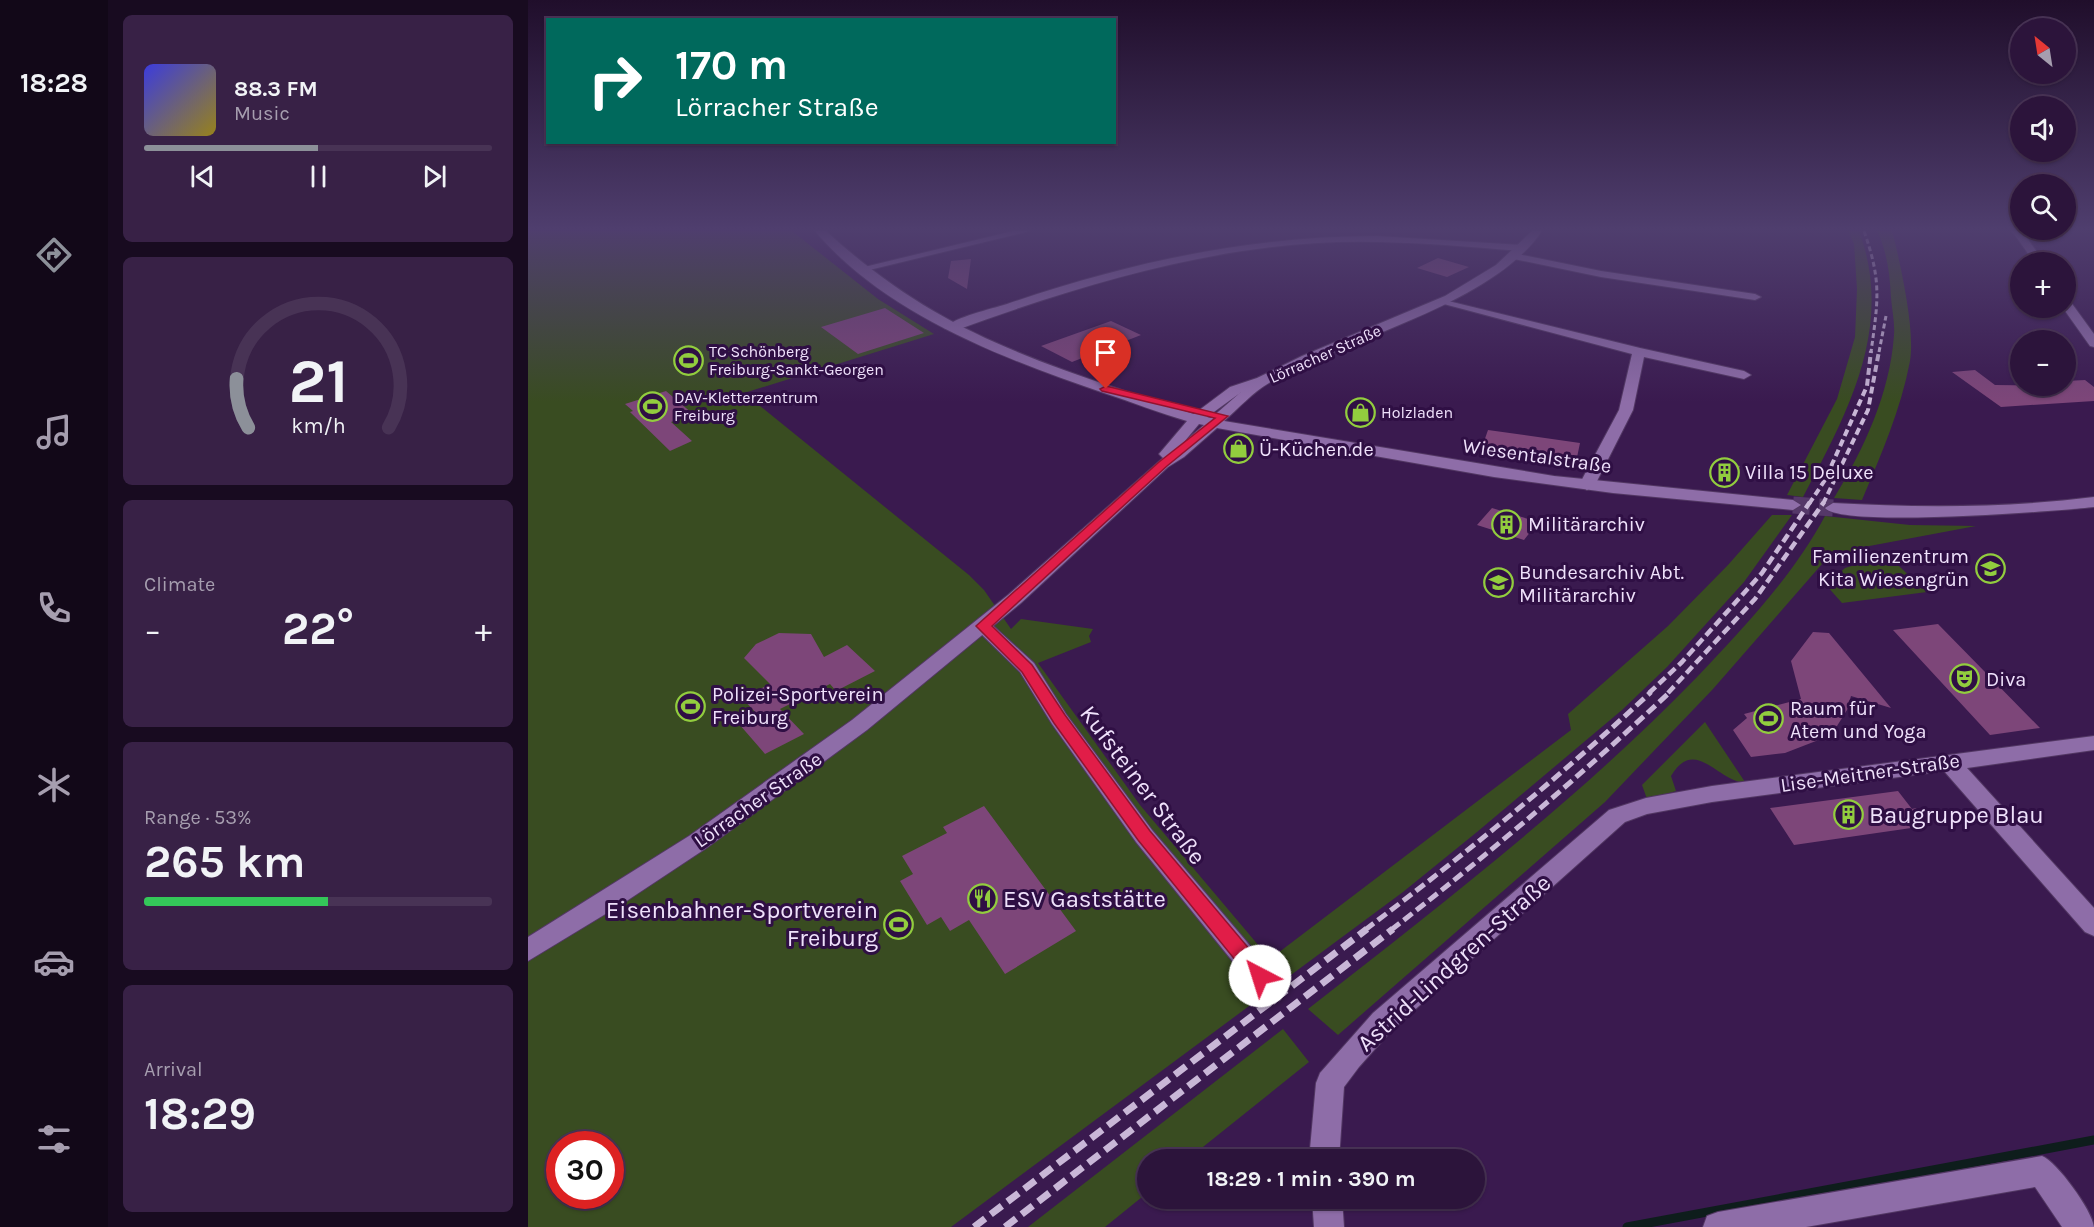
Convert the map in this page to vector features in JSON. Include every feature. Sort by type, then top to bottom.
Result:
[{"type":"street","name":"Wiesentalstraße","points":[[886,288],[950,328],[997,350],[1127,396],[1219,420],[1278,434],[1458,467],[1587,485],[1793,505]]},
{"type":"street","points":[[950,328],[1070,288]]},
{"type":"street","name":"Lörracher Straße","points":[[1163,464],[1167,453],[1201,415],[1234,390],[1262,381],[1306,359],[1444,301],[1466,288]]},
{"type":"street","points":[[1696,288],[1755,297]]},
{"type":"street","points":[[1444,301],[1639,352],[1744,375]]},
{"type":"street","points":[[2076,317],[2094,343]]},
{"type":"street","points":[[1587,485],[1626,410],[1639,352]]},
{"type":"street","name":"Lörracher Straße","points":[[528,950],[720,828],[857,728],[983,626],[1163,464],[1219,420],[1262,381]]},
{"type":"street","points":[[1833,508],[1943,513],[2021,510],[2094,502]]},
{"type":"street","name":"Kufsteiner Straße","points":[[983,626],[1027,668],[1059,719],[1144,836],[1260,976]]},
{"type":"street","name":"Lise-Meitner-Straße","points":[[1646,806],[1712,794],[2094,743]]},
{"type":"street","points":[[1950,763],[2094,925]]},
{"type":"street","name":"Astrid-Lindgren-Straße","points":[[1325,1149],[1330,1083],[1382,1022],[1617,816],[1646,806]]},
{"type":"street","points":[[1718,1227],[2042,1171],[2080,1227]]},
{"type":"street","points":[[1328,1209],[1329,1227]]},
{"type":"green space","points":[[528,288],[864,288],[934,334],[744,393],[969,575],[984,590],[1011,629],[1021,619],[1093,629],[1089,636],[1091,642],[1038,663],[1140,805],[1270,959],[1571,730],[1568,714],[1668,626],[1728,565],[1772,515],[1792,515],[1744,582],[1667,667],[1622,710],[1403,892],[951,1227],[528,1227]]},
{"type":"green space","points":[[1871,288],[1872,301],[1869,335],[1850,402],[1803,497],[1787,495],[1837,399],[1855,337],[1857,289]]},
{"type":"green space","points":[[1891,288],[1904,288],[1911,349],[1906,379],[1896,414],[1862,500],[1834,498],[1874,420],[1892,357],[1894,330]]},
{"type":"green space","points":[[1825,516],[1910,525],[1976,526],[1864,547],[1822,564],[1713,689],[1605,802],[1338,1035],[1308,1009],[1509,849],[1653,721],[1733,639],[1767,600],[1798,559]]},
{"type":"green space","points":[[1887,555],[1927,592],[1842,603],[1826,585],[1845,568]]},
{"type":"green space","points":[[1705,722],[1745,782],[1736,781],[1698,760],[1689,760],[1680,765],[1671,776],[1676,791],[1647,799],[1642,785]]},
{"type":"green space","points":[[1283,1029],[1309,1062],[1200,1149],[1137,1149],[1137,1201],[1105,1227],[1028,1227]]},
{"type":"building","points":[[885,308],[924,333],[858,354],[821,327]]},
{"type":"building","points":[[1111,321],[1141,335],[1072,362],[1041,346]]},
{"type":"building","points":[[1975,370],[1995,385],[2010,385],[2010,396],[2076,396],[2076,380],[2085,380],[2094,387],[2094,401],[2001,407],[1952,372]]},
{"type":"building","points":[[666,391],[693,414],[671,422],[692,441],[670,451],[630,412],[633,411],[625,404]]},
{"type":"building","points":[[1488,430],[1580,443],[1575,467],[1480,453]]},
{"type":"building","name":"Villa 15 Deluxe","points":[[1716,460],[1740,466],[1734,481],[1710,476]]},
{"type":"building","name":"Militärarchiv","points":[[1492,508],[1538,522],[1524,540],[1477,525]]},
{"type":"building","name":"Diva","points":[[1938,624],[2040,728],[1990,735],[1893,630]]},
{"type":"building","points":[[1813,632],[1829,633],[1891,708],[1851,696],[1847,710],[1837,726],[1816,741],[1785,753],[1751,757],[1733,730],[1747,718],[1744,714],[1801,699],[1791,661]]},
{"type":"building","points":[[779,633],[811,634],[824,657],[847,645],[875,671],[836,691],[830,684],[780,709],[804,734],[765,754],[739,724],[757,714],[742,698],[770,684],[744,658],[756,644]]},
{"type":"building","name":"Baugruppe Blau","points":[[1898,791],[1912,809],[1916,808],[1927,822],[1923,823],[1925,826],[1794,845],[1770,808]]},
{"type":"building","name":"ESV Gaststätte","points":[[984,806],[1076,931],[1005,974],[969,920],[950,931],[941,917],[927,925],[900,881],[913,874],[902,856],[947,833],[943,827]]},
{"type":"waterway","points":[[1627,1227],[2094,1140]]},
{"type":"tunnel","points":[[1793,505],[1833,508]]},
{"type":"railway","points":[[1871,352],[1877,288]]},
{"type":"railway","points":[[1879,352],[1886,316]]},
{"type":"railway","points":[[1809,504],[1825,480],[1867,386],[1871,351]]},
{"type":"railway","points":[[1824,502],[1868,410],[1879,351]]},
{"type":"railway","points":[[1649,693],[1682,662],[1762,573],[1810,502]]},
{"type":"railway","points":[[1668,693],[1755,599],[1824,502]]},
{"type":"railway","points":[[1365,930],[1511,815],[1651,692]]},
{"type":"railway","points":[[1391,930],[1533,814],[1670,692]]},
{"type":"railway","points":[[974,1227],[1367,929]]},
{"type":"railway","points":[[1005,1227],[1393,929]]},
{"type":"place","name":"TC Schönberg Freiburg-Sankt-Georgen","points":[[688,360]]},
{"type":"place","name":"DAV-Kletterzentrum Freiburg","points":[[653,406]]},
{"type":"place","name":"Holzladen","points":[[1360,412]]},
{"type":"place","name":"Ü-Küchen.de","points":[[1238,449]]},
{"type":"place","name":"Villa 15 Deluxe","points":[[1724,472]]},
{"type":"place","name":"Militärarchiv","points":[[1507,524]]},
{"type":"place","name":"Familienzentrum Kita Wiesengrün","points":[[1990,568]]},
{"type":"place","name":"Bundesarchiv Abt. Militärarchiv","points":[[1498,583]]},
{"type":"place","name":"Diva","points":[[1965,679]]},
{"type":"place","name":"Polizei-Sportverein Freiburg","points":[[691,706]]},
{"type":"place","name":"Raum für Atem und Yoga","points":[[1769,719]]},
{"type":"place","name":"Baugruppe Blau","points":[[1848,815]]},
{"type":"place","name":"ESV Gaststätte","points":[[982,899]]},
{"type":"place","name":"Eisenbahner-Sportverein Freiburg","points":[[899,924]]},
{"type":"route","points":[[1106,389],[1127,396],[1189,407],[1223,416],[1174,458],[1163,464],[983,626],[1027,668],[1059,719],[1144,836],[1260,976]]}]
